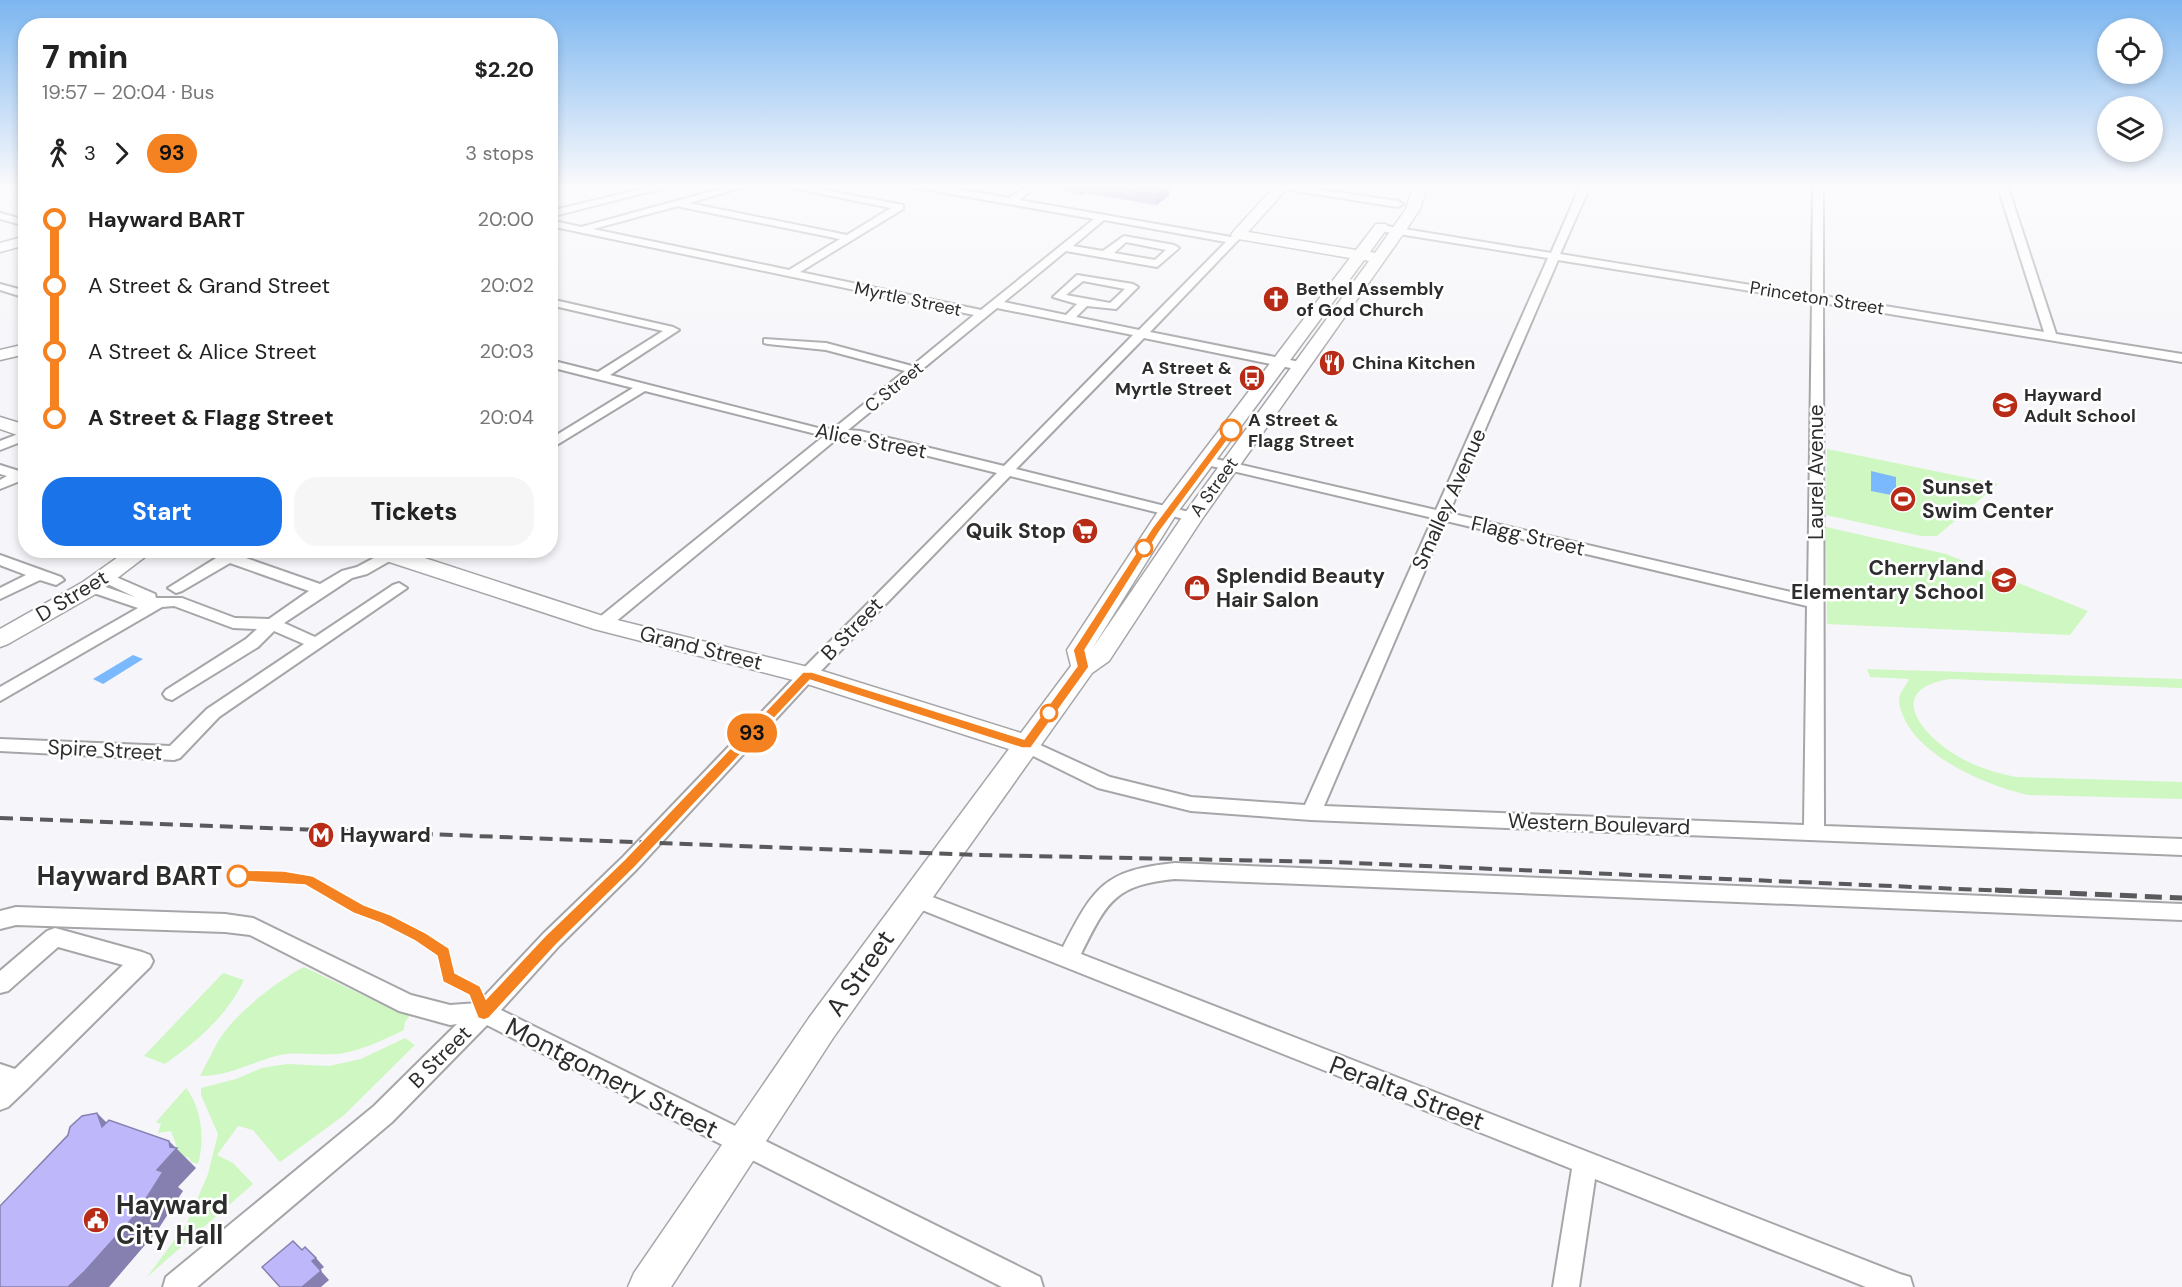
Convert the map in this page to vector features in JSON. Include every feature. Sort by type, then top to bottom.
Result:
[{"type":"main road","points":[[1287,244],[1378,258]]},
{"type":"main road","name":"A Street","points":[[1083,667],[1079,650],[1168,511],[1367,244]]},
{"type":"main road","name":"A Street","points":[[648,1287],[821,1028],[1083,667],[1100,655],[1192,517],[1388,244]]},
{"type":"main road","points":[[0,355],[18,351]]},
{"type":"main road","points":[[0,423],[18,430]]},
{"type":"main road","name":"D Street","points":[[0,639],[97,582],[132,558]]},
{"type":"main road","name":"Grand Street","points":[[399,558],[602,624],[807,675],[1026,745]]},
{"type":"street","name":"Myrtle Street","points":[[651,244],[983,314]]},
{"type":"street","points":[[790,274],[837,244]]},
{"type":"street","name":"C Street","points":[[602,624],[1070,244]]},
{"type":"street","points":[[1105,255],[1118,244]]},
{"type":"street","points":[[1065,248],[1157,264],[1174,248],[1152,244]]},
{"type":"street","name":"B Street","points":[[176,1287],[383,1114],[484,1013],[551,940],[630,863],[807,675],[1229,244]]},
{"type":"street","name":"Princeton Street","points":[[1483,244],[2182,358]]},
{"type":"street","name":"Smalley Avenue","points":[[1311,813],[1560,244]]},
{"type":"street","name":"Laurel Avenue","points":[[1814,832],[1817,244]]},
{"type":"street","points":[[2021,244],[2051,337]]},
{"type":"street","points":[[1081,277],[1133,287],[1112,307],[1085,302],[1058,297],[1081,277]]},
{"type":"street","points":[[0,287],[18,293]]},
{"type":"street","points":[[1068,319],[1085,302]]},
{"type":"street","points":[[558,304],[673,330],[600,376]]},
{"type":"street","points":[[995,304],[1300,366]]},
{"type":"street","points":[[768,341],[826,347],[914,370]]},
{"type":"street","name":"Alice Street","points":[[558,365],[818,432],[860,435],[1192,517]]},
{"type":"street","points":[[558,440],[643,387]]},
{"type":"street","points":[[0,446],[18,437]]},
{"type":"street","name":"Flagg Street","points":[[1207,461],[1815,603]]},
{"type":"street","points":[[0,469],[18,474]]},
{"type":"street","points":[[0,485],[18,478]]},
{"type":"street","points":[[176,588],[227,558]]},
{"type":"street","points":[[244,558],[321,590]]},
{"type":"street","points":[[172,694],[252,643],[272,624],[321,590],[347,574],[362,571],[375,558]]},
{"type":"street","points":[[2,562],[56,580]]},
{"type":"street","points":[[0,594],[39,574]]},
{"type":"street","points":[[97,582],[141,604],[176,601],[233,623],[272,624],[317,644]]},
{"type":"street","name":"Spire Street","points":[[0,745],[174,753],[213,713],[399,588]]},
{"type":"street","points":[[0,695],[155,604]]},
{"type":"street","name":"Western Boulevard","points":[[1026,745],[1105,783],[1191,804],[1311,813],[2182,847]]},
{"type":"street","points":[[1067,960],[1108,890],[1125,879],[1149,872],[2182,912]]},
{"type":"street","name":"Peralta Street","points":[[914,898],[1900,1287]]},
{"type":"street","name":"Montgomery Street","points":[[0,920],[16,916],[225,923],[253,927],[407,1004],[450,1015],[484,1013],[1030,1287]]},
{"type":"street","points":[[0,984],[55,937],[142,961],[10,1078],[0,1099]]},
{"type":"street","points":[[1566,1287],[1585,1163]]},
{"type":"green space","name":"Sunset Swim Center","points":[[1827,449],[1998,484],[1937,536],[1921,536],[1826,515]]},
{"type":"green space","points":[[1826,527],[1946,554],[2088,611],[2070,635],[1827,624]]},
{"type":"green space","points":[[1867,669],[2182,679],[2182,688],[1950,679],[1930,684],[1919,692],[1914,701],[1915,712],[1920,723],[1941,745],[1968,762],[1983,768],[2015,777],[2182,782],[2182,799],[2028,795],[1993,784],[1955,767],[1922,743],[1910,728],[1899,702],[1900,695],[1909,679],[1870,677]]},
{"type":"green space","points":[[304,967],[396,1011],[411,1014],[405,1022],[404,1030],[344,1053],[284,1054],[229,1072],[200,1076],[222,1036],[242,1012],[267,991]]},
{"type":"green space","points":[[223,973],[244,980],[229,1005],[210,1027],[165,1064],[144,1056]]},
{"type":"green space","points":[[405,1038],[415,1045],[343,1116],[280,1162],[253,1130],[238,1126],[217,1155],[233,1163],[253,1184],[147,1277],[187,1223],[208,1174],[218,1134],[201,1095],[201,1088],[236,1079],[262,1068],[287,1064],[329,1066],[361,1059]]},
{"type":"green space","points":[[186,1088],[196,1105],[201,1125],[198,1164],[176,1153],[178,1150],[171,1131],[158,1133],[161,1124],[156,1122]]},
{"type":"water","points":[[1871,471],[1896,477],[1896,496],[1871,491]]},
{"type":"water","points":[[133,655],[143,659],[103,684],[93,679]]},
{"type":"building","name":"Hayward City Hall","points":[[97,1113],[102,1127],[109,1120],[169,1141],[170,1147],[177,1148],[157,1170],[163,1172],[137,1213],[68,1287],[0,1287],[0,1206],[68,1135],[70,1127],[82,1116]]},
{"type":"building","points":[[293,1241],[302,1250],[305,1247],[316,1258],[312,1261],[321,1271],[302,1287],[280,1287],[262,1267]]},
{"type":"railway","points":[[0,818],[979,855],[1332,862],[2030,892]]},
{"type":"railway","points":[[1995,890],[2182,898]]},
{"type":"bus line","name":"93","points":[[238,876],[308,880],[358,909],[385,919],[421,937],[444,953],[448,977],[475,991],[484,1013],[551,940],[630,863],[807,675],[1026,745],[1083,667],[1079,650],[1168,511],[1231,430]]},
{"type":"place","name":"Bethel Assembly of God Church","points":[[1276,299]]},
{"type":"place","name":"China Kitchen","points":[[1332,363]]},
{"type":"place","name":"A Street & Myrtle Street","points":[[1252,378]]},
{"type":"place","name":"Hayward Adult School","points":[[2005,405]]},
{"type":"place","name":"A Street & Flagg Street","points":[[1231,430]]},
{"type":"place","name":"Sunset Swim Center","points":[[1903,499]]},
{"type":"place","name":"Quik Stop","points":[[1085,531]]},
{"type":"place","name":"Cherryland Elementary School","points":[[2004,580]]},
{"type":"place","name":"Splendid Beauty Hair Salon","points":[[1197,588]]},
{"type":"place","name":"Hayward","points":[[321,835]]},
{"type":"place","name":"Hayward BART","points":[[238,876]]},
{"type":"place","name":"Hayward City Hall","points":[[96,1220]]}]
